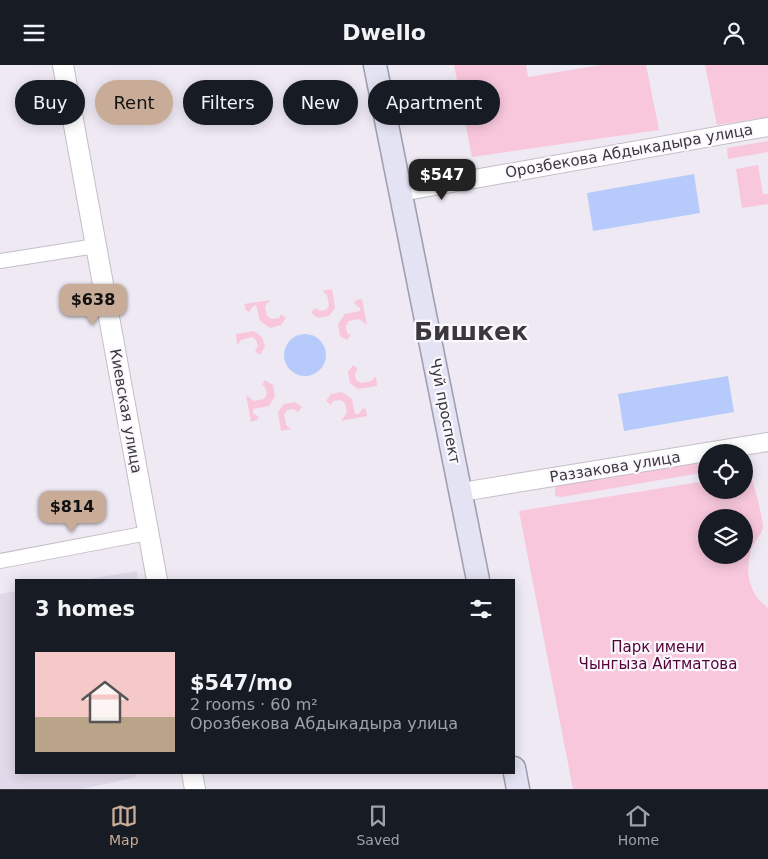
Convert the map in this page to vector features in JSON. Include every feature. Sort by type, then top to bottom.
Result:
[{"type":"main road","name":"Киевская улица","points":[[63,65],[157,579]]},
{"type":"main road","name":"Чуй проспект","points":[[375,65],[462,492],[478,579]]},
{"type":"main road","points":[[515,773],[518,789]]},
{"type":"main road","points":[[192,774],[195,789]]},
{"type":"street","name":"Орозбекова Абдыкадыра улица","points":[[401,192],[768,127]]},
{"type":"street","points":[[0,261],[96,246]]},
{"type":"street","name":"Раззакова улица","points":[[462,492],[768,442]]},
{"type":"street","points":[[0,561],[148,533]]},
{"type":"shaded area","points":[[137,571],[138,579],[88,579]]},
{"type":"shaded area","points":[[15,591],[15,774],[135,774],[136,777],[83,789],[0,789],[0,594]]},
{"type":"green space","points":[[454,65],[526,65],[528,77],[601,65],[646,65],[659,130],[472,157],[466,125],[500,125],[500,80],[457,80]]},
{"type":"green space","points":[[705,65],[768,65],[768,117],[717,125]]},
{"type":"green space","points":[[768,141],[768,152],[728,159],[727,148]]},
{"type":"green space","points":[[758,165],[763,194],[768,194],[768,204],[742,208],[736,169]]},
{"type":"green space","points":[[332,289],[335,308],[329,316],[318,318],[311,313],[315,308],[320,311],[326,310],[329,306],[327,295],[322,291]]},
{"type":"green space","points":[[362,299],[367,325],[359,319],[349,321],[346,326],[347,333],[351,335],[347,340],[340,336],[338,324],[345,314],[360,311],[360,308],[354,303],[356,300]]},
{"type":"green space","points":[[270,300],[265,306],[267,316],[272,319],[279,318],[281,314],[286,318],[281,325],[270,328],[260,321],[256,305],[249,312],[244,304]]},
{"type":"green space","points":[[254,331],[262,337],[265,347],[260,355],[255,351],[258,346],[256,340],[252,337],[241,340],[237,345],[236,334]]},
{"type":"green space","points":[[353,365],[358,369],[355,373],[356,380],[361,383],[371,381],[376,376],[377,386],[358,389],[350,383],[348,372]]},
{"type":"green space","points":[[265,380],[273,385],[275,396],[269,406],[253,409],[253,413],[259,417],[251,422],[246,395],[254,401],[264,399],[267,394],[265,387],[262,385]]},
{"type":"green space","points":[[342,392],[352,399],[355,414],[359,414],[363,408],[366,410],[367,416],[341,421],[347,413],[345,403],[340,400],[333,401],[331,405],[326,401],[331,394]]},
{"type":"green space","points":[[295,402],[302,407],[298,412],[293,409],[287,410],[284,414],[286,425],[291,429],[281,431],[278,412],[284,404]]},
{"type":"green space","points":[[698,458],[698,473],[562,497],[555,496],[555,485]]},
{"type":"green space","name":"Парк имени Чынгыза Айтматова","points":[[698,482],[698,499],[753,499],[753,482],[763,528],[753,545],[753,509],[698,509],[698,564],[749,564],[749,579],[752,588],[761,602],[768,608],[768,789],[573,789],[519,511]]},
{"type":"water","points":[[694,174],[700,213],[593,231],[587,193]]},
{"type":"water","points":[[305,334],[320,340],[326,355],[320,370],[305,376],[290,370],[284,355],[290,340]]},
{"type":"water","points":[[728,376],[734,412],[624,431],[618,394]]},
{"type":"district","name":"Бишкек","points":[[471,331]]}]
